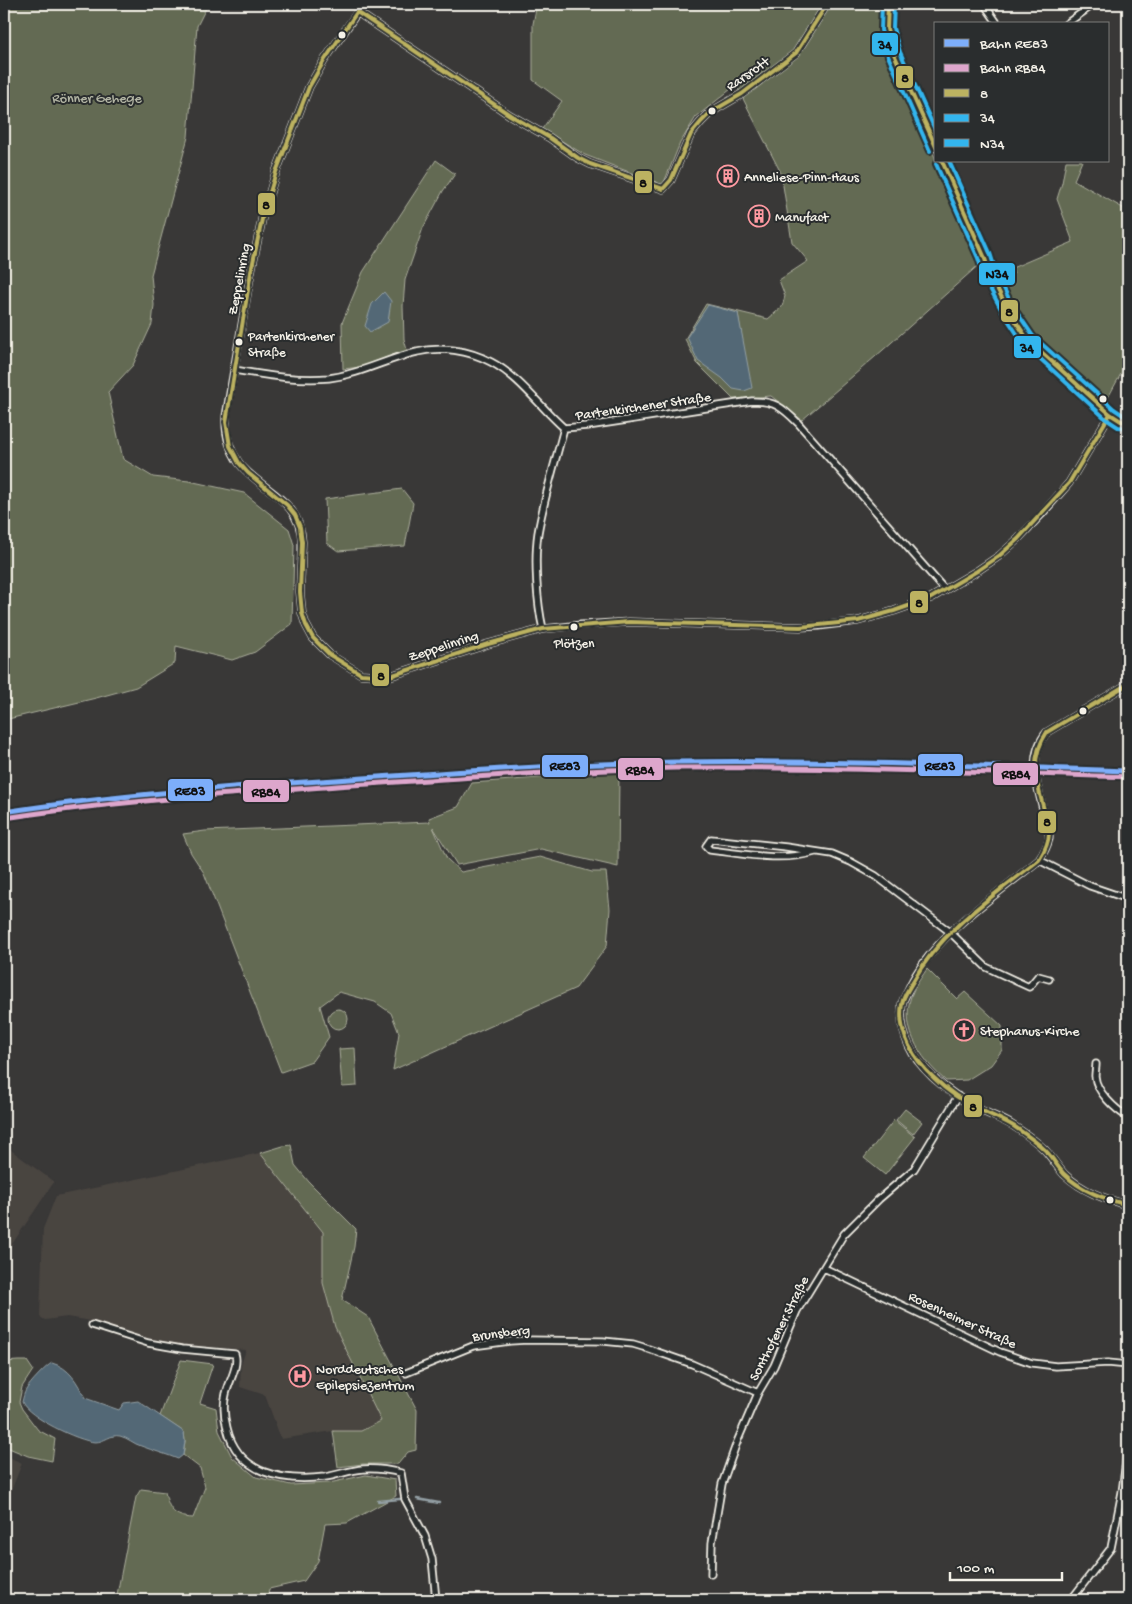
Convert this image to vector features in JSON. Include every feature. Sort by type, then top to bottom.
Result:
[{"type":"street","name":"Zeppelinring","points":[[363,4],[324,61],[309,87],[276,172],[262,219],[226,416],[226,434],[240,464],[288,506],[298,519],[302,534],[300,592],[302,612],[306,625],[313,638],[330,655],[361,674],[390,676],[488,644],[543,629],[581,624],[629,622],[819,626],[858,621],[894,612],[931,598],[978,571],[1018,539],[1069,483],[1110,414]]},
{"type":"street","name":"Rarsrott","points":[[357,12],[510,115],[550,138],[578,158],[590,164],[663,189],[671,180],[691,134],[701,122],[711,112],[742,94],[796,53],[828,4]]},
{"type":"street","points":[[888,4],[887,28],[894,54],[934,144]]},
{"type":"street","points":[[984,4],[997,22]]},
{"type":"street","points":[[1069,22],[1094,4]]},
{"type":"street","points":[[942,162],[984,256],[990,274],[1007,308],[1028,340],[1110,414],[1128,422]]},
{"type":"street","name":"Partenkirchener Straße","points":[[234,370],[283,378],[328,378],[362,371],[419,351],[453,350],[484,359],[506,371],[564,428],[752,401],[764,401],[775,404],[783,408],[798,423],[945,590]]},
{"type":"street","points":[[543,629],[537,574],[538,534],[564,428]]},
{"type":"street","points":[[1128,684],[1047,732],[1040,742],[1036,753],[1035,768],[1036,781],[1049,838],[1045,851],[1039,860],[950,932],[912,980],[902,1003],[902,1019],[911,1051],[922,1067],[933,1077],[971,1106],[1011,1124],[1025,1134],[1043,1148],[1064,1173],[1082,1187],[1106,1199],[1128,1205]]},
{"type":"street","points":[[815,852],[784,858],[710,850],[706,846],[711,839],[786,846],[832,854],[845,859],[876,876],[950,932],[986,967],[1029,987],[1038,976],[1049,980]]},
{"type":"street","points":[[1039,860],[1090,886],[1128,899]]},
{"type":"street","points":[[1096,1064],[1095,1076],[1097,1085],[1111,1104],[1128,1117]]},
{"type":"street","name":"Sonthofener Straße","points":[[711,1574],[712,1543],[722,1484],[737,1442],[758,1393],[774,1366],[797,1312],[844,1234],[879,1199],[914,1169],[958,1096]]},
{"type":"street","name":"Rosenheimer Straße","points":[[824,1268],[1000,1352],[1032,1363],[1056,1366],[1108,1363],[1128,1365]]},
{"type":"street","points":[[92,1326],[148,1343],[235,1354],[236,1362],[224,1402],[227,1430],[238,1454],[261,1472],[286,1477],[312,1478],[327,1477],[363,1469],[401,1473],[405,1499],[425,1536],[432,1559],[436,1600]]},
{"type":"street","name":"Brunsberg","points":[[406,1373],[473,1346],[527,1340],[603,1341],[633,1344],[660,1352],[758,1393]]},
{"type":"street","points":[[1071,1600],[1111,1548],[1122,1492],[1128,1446]]},
{"type":"shaded area","points":[[4,1145],[54,1182],[4,1256]]},
{"type":"shaded area","points":[[260,1153],[323,1233],[323,1283],[335,1327],[381,1421],[361,1431],[333,1431],[281,1439],[265,1395],[240,1387],[241,1365],[246,1350],[173,1344],[86,1320],[67,1317],[45,1320],[40,1317],[43,1229],[56,1196]]},
{"type":"shaded area","points":[[4,1455],[22,1463],[4,1509]]},
{"type":"green space","name":"Rönner Gehege","points":[[4,4],[208,4],[197,26],[188,137],[151,275],[154,305],[152,324],[133,365],[108,392],[123,459],[153,477],[189,481],[244,493],[289,529],[294,545],[292,624],[255,652],[232,660],[176,646],[175,663],[136,687],[4,720]]},
{"type":"green space","points":[[537,4],[882,4],[882,27],[889,55],[934,155],[934,162],[937,162],[982,262],[802,420],[771,396],[733,399],[697,363],[685,339],[706,304],[768,319],[782,307],[785,296],[779,280],[808,261],[792,242],[781,173],[736,85],[696,117],[680,143],[663,185],[585,155],[542,129],[562,101],[533,80],[533,24]],"holes":[[[738,313],[743,344],[733,389],[722,378]]]},
{"type":"green space","points":[[436,160],[455,174],[443,191],[423,228],[405,280],[403,306],[404,339],[407,350],[361,367],[343,369],[342,323],[363,272]]},
{"type":"green space","points":[[1066,162],[1082,162],[1074,180],[1128,211],[1128,361],[1105,403],[1032,336],[1012,305],[999,279],[1014,273],[1012,268],[1073,242],[1057,199]]},
{"type":"green space","points":[[402,489],[413,503],[405,546],[338,551],[327,543],[325,499]]},
{"type":"green space","points":[[619,772],[618,867],[541,849],[457,865],[433,827],[447,859],[461,872],[540,857],[592,872],[606,872],[610,909],[607,946],[576,988],[393,1070],[399,1033],[391,1013],[375,1002],[339,992],[320,1006],[329,1037],[312,1061],[281,1072],[204,873],[191,853],[183,834],[205,831],[430,822],[429,818],[458,807],[472,783]]},
{"type":"green space","points":[[927,969],[957,999],[965,992],[1002,1026],[1002,1050],[991,1065],[967,1080],[946,1081],[927,1062],[914,1040],[908,1015],[909,1002],[914,989]]},
{"type":"green space","points":[[338,1009],[345,1012],[348,1019],[345,1026],[338,1029],[331,1026],[328,1019],[331,1012]]},
{"type":"green space","points":[[355,1048],[357,1086],[342,1087],[339,1049]]},
{"type":"green space","points":[[905,1109],[922,1122],[913,1134],[896,1120]]},
{"type":"green space","points":[[894,1120],[915,1137],[885,1175],[864,1158]]},
{"type":"green space","points":[[291,1145],[295,1165],[309,1182],[356,1229],[354,1247],[342,1300],[368,1317],[417,1410],[416,1450],[408,1452],[398,1464],[363,1464],[338,1467],[333,1431],[361,1431],[381,1421],[335,1327],[323,1283],[323,1232],[260,1153]]},
{"type":"green space","points":[[181,1360],[213,1364],[200,1403],[216,1408],[219,1431],[232,1457],[256,1477],[291,1485],[329,1483],[366,1475],[395,1480],[396,1496],[347,1523],[325,1524],[318,1561],[304,1581],[269,1589],[267,1600],[116,1600],[136,1497],[141,1489],[165,1492],[168,1504],[173,1511],[181,1516],[193,1518],[205,1487],[200,1468],[183,1455],[184,1432],[160,1416]]},
{"type":"green space","points":[[27,1361],[33,1370],[22,1387],[19,1402],[38,1430],[55,1439],[52,1461],[28,1456],[4,1446],[4,1362]]},
{"type":"water","points":[[384,292],[391,301],[388,322],[370,332],[365,326],[372,304]]},
{"type":"water","points":[[708,305],[738,313],[752,388],[744,391],[733,389],[722,378],[698,361],[687,337]]},
{"type":"water","points":[[52,1363],[64,1368],[68,1372],[76,1381],[85,1398],[119,1410],[124,1403],[138,1401],[184,1432],[183,1455],[178,1459],[138,1445],[120,1436],[113,1436],[99,1442],[87,1441],[43,1421],[26,1408],[22,1402],[24,1394],[34,1379]]},
{"type":"waterway","points":[[378,1501],[400,1499]]},
{"type":"waterway","points":[[417,1499],[439,1503]]},
{"type":"rail line","name":"RE83","points":[[4,812],[128,796],[211,789],[463,771],[590,765],[675,762],[788,762],[1128,771]]},
{"type":"rail line","name":"RB84","points":[[5,818],[88,807],[212,795],[506,775],[633,769],[789,768],[1128,777]]},
{"type":"transit line","name":"8","points":[[827,4],[796,53],[742,94],[711,112],[701,122],[691,134],[671,180],[663,189],[590,164],[578,158],[550,138],[510,115],[357,12],[309,87],[276,172],[262,219],[251,272],[226,422],[230,446],[239,463],[248,473],[287,505],[295,515],[300,527],[302,542],[300,592],[302,613],[313,638],[330,655],[361,674],[390,676],[488,644],[543,629],[629,622],[800,627],[858,621],[894,611],[931,598],[977,571],[999,556],[1018,539],[1069,483],[1110,414]]},
{"type":"transit line","name":"34","points":[[882,4],[881,30],[888,56],[930,151]]},
{"type":"transit line","name":"8","points":[[888,4],[887,29],[894,54],[934,143]]},
{"type":"transit line","name":"N34","points":[[894,4],[893,28],[900,52],[934,128]]},
{"type":"transit line","name":"8","points":[[942,162],[984,256],[990,274],[1007,308],[1028,340],[1110,414],[1121,421],[1128,422]]},
{"type":"transit line","name":"N34","points":[[949,162],[990,253],[996,272],[1012,305],[1033,336],[1114,409],[1128,416]]},
{"type":"transit line","name":"34","points":[[936,164],[978,258],[984,277],[1002,311],[1023,343],[1106,419],[1118,427],[1127,428]]},
{"type":"transit line","name":"8","points":[[1128,684],[1047,732],[1036,758],[1037,782],[1049,833],[1044,851],[1039,860],[969,915],[937,947],[906,994],[901,1014],[905,1035],[914,1054],[927,1071],[944,1087],[956,1096],[1011,1125],[1030,1138],[1042,1147],[1064,1174],[1078,1185],[1102,1197],[1128,1205]]},
{"type":"place","name":"Anneliese-Pinn-Haus","points":[[728,176]]},
{"type":"place","name":"Manufact","points":[[759,216]]},
{"type":"place","name":"Partenkirchener Straße","points":[[239,342]]},
{"type":"place","name":"Plötzen","points":[[574,627]]},
{"type":"place","name":"Stephanus-Kirche","points":[[964,1030]]},
{"type":"place","name":"Norddeutsches Epilepsiezentrum","points":[[300,1376]]}]
